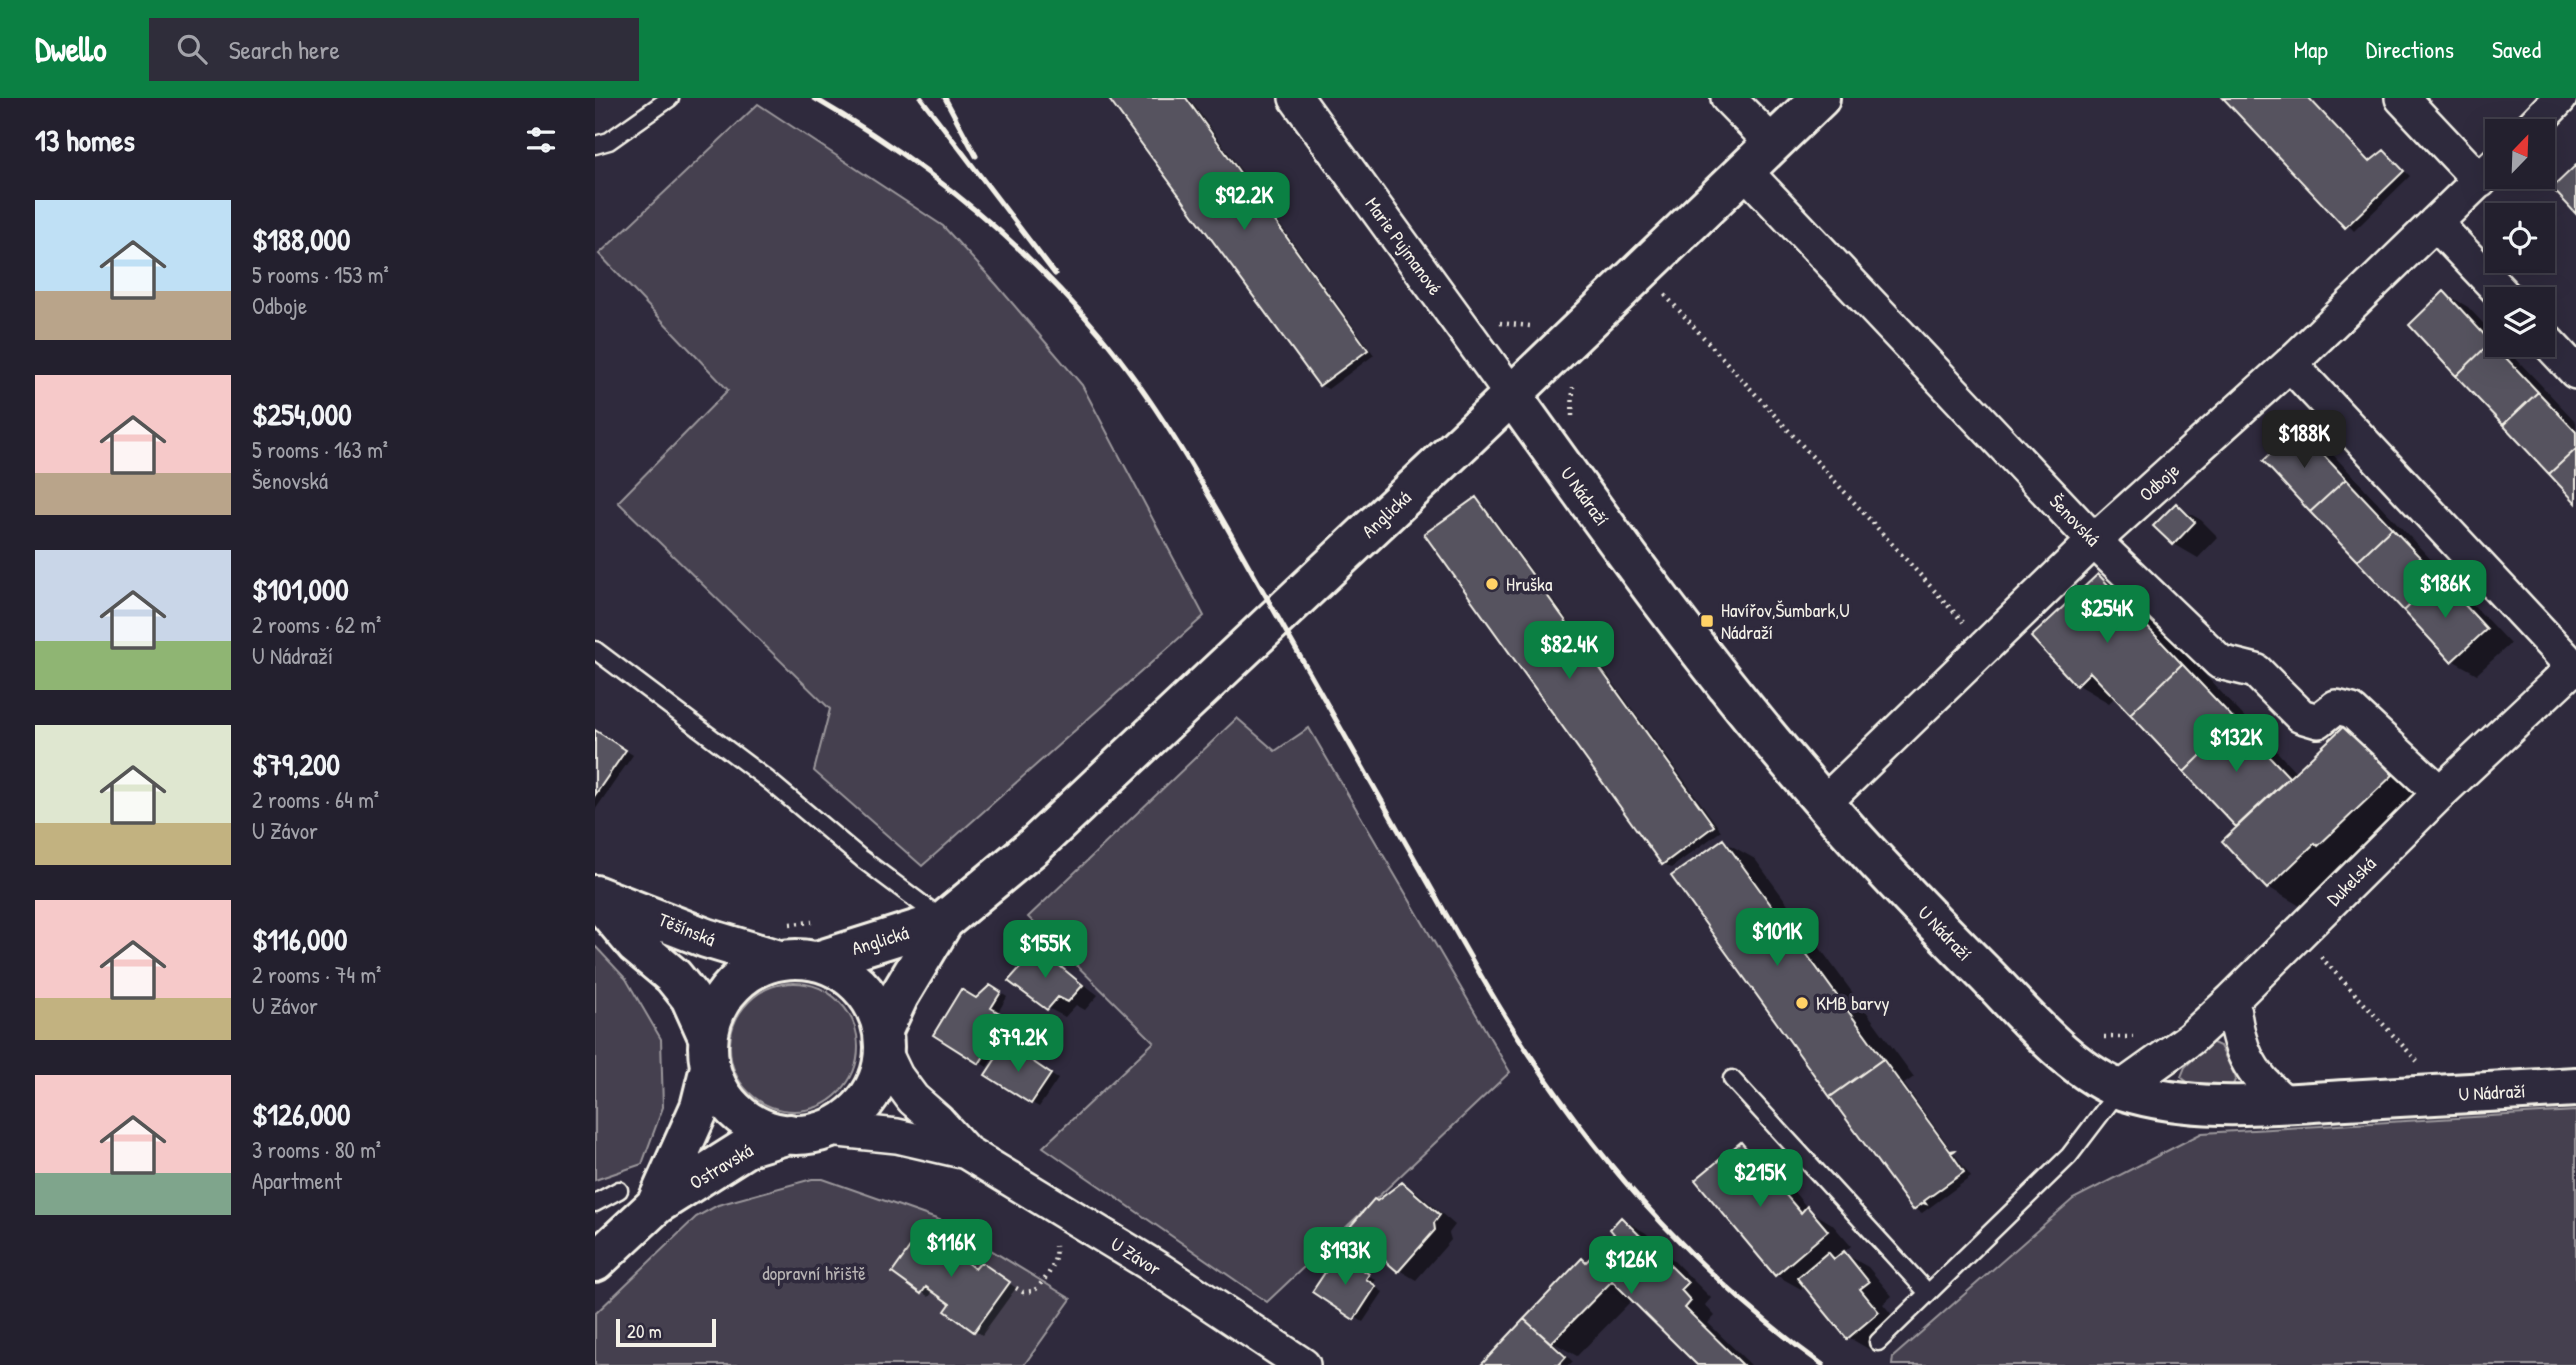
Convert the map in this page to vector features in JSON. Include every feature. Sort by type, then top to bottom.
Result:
[{"type":"street","name":"Marie Pujmanové","points":[[1296,98],[1511,394]]},
{"type":"street","points":[[1728,98],[1772,143]]},
{"type":"street","name":"Anglická","points":[[884,1041],[898,996],[944,921],[1033,847],[1820,98]]},
{"type":"street","points":[[2402,98],[2485,169]]},
{"type":"street","points":[[2540,119],[2560,98]]},
{"type":"street","name":"Šenovská","points":[[1744,170],[2094,541],[2220,662],[2256,671],[2301,716],[2318,721],[2336,707],[2352,711],[2440,793]]},
{"type":"street","name":"Odboje","points":[[1824,803],[2094,541],[2290,364],[2485,176]]},
{"type":"street","points":[[2435,223],[2496,287]]},
{"type":"street","points":[[2555,350],[2576,372]]},
{"type":"street","points":[[2290,364],[2575,668]]},
{"type":"street","name":"U Nádraží","points":[[1511,394],[1668,612],[1824,803],[1947,936],[2055,1045],[2120,1089],[2156,1099],[2196,1104],[2286,1103],[2576,1087]]},
{"type":"street","name":"Dukelská","points":[[2120,1089],[2190,1039],[2440,793],[2575,668]]},
{"type":"street","name":"Těšínská","points":[[595,896],[706,938],[779,942]]},
{"type":"street","name":"Těšínská","points":[[595,896],[636,945],[674,976],[689,997],[709,1052]]},
{"type":"street","name":"Anglická","points":[[817,961],[944,921]]},
{"type":"street","points":[[779,942],[817,961],[838,968],[857,982],[873,1003],[884,1041],[879,1076],[868,1098],[850,1116],[829,1129],[789,1134],[762,1128],[739,1114],[720,1090],[709,1052],[716,1010],[730,988],[779,942]]},
{"type":"street","points":[[2232,1000],[2241,1049],[2253,1072],[2286,1103]]},
{"type":"street","name":"U Závor","points":[[884,1041],[896,1076],[913,1099],[938,1121],[966,1152],[1160,1270],[1303,1365]]},
{"type":"street","name":"Ostravská","points":[[656,1205],[696,1118],[709,1052]]},
{"type":"street","name":"U Závor","points":[[829,1129],[897,1136],[966,1152]]},
{"type":"street","name":"Ostravská","points":[[595,1262],[656,1205],[750,1146],[789,1134]]},
{"type":"lane","points":[[595,145],[609,141],[670,98]]},
{"type":"lane","points":[[595,650],[768,780],[862,859],[944,921]]},
{"type":"lane","points":[[1732,1079],[1928,1293]]},
{"type":"lane","points":[[1878,1342],[2069,1156],[2120,1089]]},
{"type":"lane","points":[[595,1203],[619,1190]]},
{"type":"path","points":[[1657,286],[1985,646]]},
{"type":"path","points":[[1496,321],[1506,325],[1534,326]]},
{"type":"path","points":[[1572,425],[1573,388],[1576,378]]},
{"type":"path","points":[[779,942],[818,922]]},
{"type":"path","points":[[2298,934],[2420,1065]]},
{"type":"path","points":[[2094,1035],[2121,1039],[2139,1037]]},
{"type":"path","points":[[1016,1288],[1023,1292],[1034,1291],[1043,1282],[1056,1252],[1053,1240]]},
{"type":"green space","points":[[758,104],[943,226],[996,284],[1082,385],[1204,616],[922,866],[814,771],[830,709],[618,502],[728,390],[599,254]]},
{"type":"green space","points":[[1237,718],[1275,751],[1309,728],[1510,1072],[1267,1302],[1043,1147],[1154,1042],[1028,917]]},
{"type":"green space","points":[[595,946],[626,979],[661,1039],[663,1107],[642,1164],[595,1180]]},
{"type":"green space","points":[[794,983],[818,988],[839,1002],[853,1023],[858,1047],[853,1071],[839,1092],[818,1106],[794,1111],[770,1106],[749,1092],[735,1071],[730,1047],[735,1023],[749,1002],[770,988]]},
{"type":"green space","points":[[2211,1042],[2220,1046],[2236,1078],[2231,1089],[2191,1085],[2181,1077],[2185,1067]]},
{"type":"green space","points":[[2576,1111],[2576,1365],[1892,1365],[1893,1357],[2073,1199],[2202,1133]]},
{"type":"green space","name":"dopravní hřiště","points":[[812,1179],[823,1179],[945,1222],[1071,1299],[1024,1365],[595,1365],[595,1314],[696,1217],[718,1205]]},
{"type":"building","points":[[1108,98],[1186,98],[1368,350],[1319,386]]},
{"type":"building","points":[[2223,98],[2309,98],[2369,162],[2384,150],[2404,171],[2345,228]]},
{"type":"building","points":[[2576,165],[2576,214],[2553,189]]},
{"type":"building","points":[[2444,291],[2485,335],[2485,348],[2456,376],[2409,325]]},
{"type":"building","points":[[2485,348],[2485,357],[2505,357],[2538,392],[2503,425],[2456,376]]},
{"type":"building","points":[[2538,392],[2576,432],[2576,449],[2549,474],[2503,425]]},
{"type":"building","points":[[2298,428],[2346,479],[2310,512],[2263,461]]},
{"type":"building","points":[[2576,449],[2576,503],[2549,474]]},
{"type":"building","points":[[2346,479],[2392,528],[2357,561],[2310,512]]},
{"type":"building","points":[[1476,497],[1714,826],[1662,865],[1424,534]]},
{"type":"building","points":[[2176,503],[2195,522],[2173,545],[2153,526]]},
{"type":"building","points":[[2392,528],[2439,577],[2404,611],[2357,561]]},
{"type":"building","points":[[2098,574],[2182,664],[2130,714],[2090,672],[2076,686],[2031,637]]},
{"type":"building","points":[[2439,577],[2487,629],[2451,662],[2404,611]]},
{"type":"building","points":[[2182,664],[2236,721],[2184,772],[2130,714]]},
{"type":"building","points":[[2236,721],[2289,777],[2236,827],[2184,772]]},
{"type":"building","points":[[2345,725],[2393,775],[2318,846],[2315,843],[2267,889],[2222,841]]},
{"type":"building","points":[[595,730],[626,750],[595,795]]},
{"type":"building","points":[[1723,839],[1883,1059],[1830,1097],[1671,876]]},
{"type":"building","points":[[1038,948],[1083,985],[1068,1002],[1058,997],[1047,1010],[1008,981]]},
{"type":"building","points":[[990,985],[1001,992],[991,1008],[1008,1018],[979,1064],[933,1035],[961,989],[976,998]]},
{"type":"building","points":[[1006,1043],[1051,1074],[1031,1104],[985,1075]]},
{"type":"building","points":[[1883,1059],[1950,1151],[1956,1150],[1951,1153],[1964,1172],[1924,1201],[1926,1204],[1923,1203],[1913,1210],[1830,1097]]},
{"type":"building","points":[[1741,1142],[1801,1213],[1807,1206],[1828,1231],[1775,1276],[1695,1180]]},
{"type":"building","points":[[1402,1182],[1440,1215],[1434,1223],[1435,1230],[1398,1272],[1348,1229],[1374,1199],[1377,1201]]},
{"type":"building","points":[[1621,1217],[1688,1283],[1681,1290],[1691,1301],[1685,1308],[1743,1365],[1697,1365],[1612,1281],[1551,1343],[1524,1319],[1582,1258],[1586,1262],[1614,1234],[1610,1229]]},
{"type":"building","points":[[924,1228],[975,1269],[981,1262],[1010,1282],[974,1332],[945,1311],[950,1304],[926,1287],[921,1294],[892,1273]]},
{"type":"building","points":[[1844,1251],[1869,1282],[1860,1289],[1879,1312],[1847,1339],[1797,1278],[1828,1252],[1834,1259]]},
{"type":"building","points":[[1338,1253],[1369,1274],[1366,1279],[1376,1286],[1354,1320],[1312,1292]]},
{"type":"building","points":[[1524,1319],[1566,1357],[1559,1365],[1481,1365]]},
{"type":"railway","points":[[814,98],[931,175],[1002,233],[1068,298],[1123,363],[1189,461],[1486,984],[1560,1099],[1592,1142],[1662,1224],[1739,1298],[1823,1365]]},
{"type":"railway","points":[[921,98],[1055,274]]},
{"type":"railway","points":[[945,98],[976,156]]},
{"type":"place","name":"Hruška","points":[[1492,584]]},
{"type":"place","name":"Havířov,Šumbark,U Nádraží","points":[[1707,621]]},
{"type":"place","name":"KMB barvy","points":[[1802,1003]]}]
